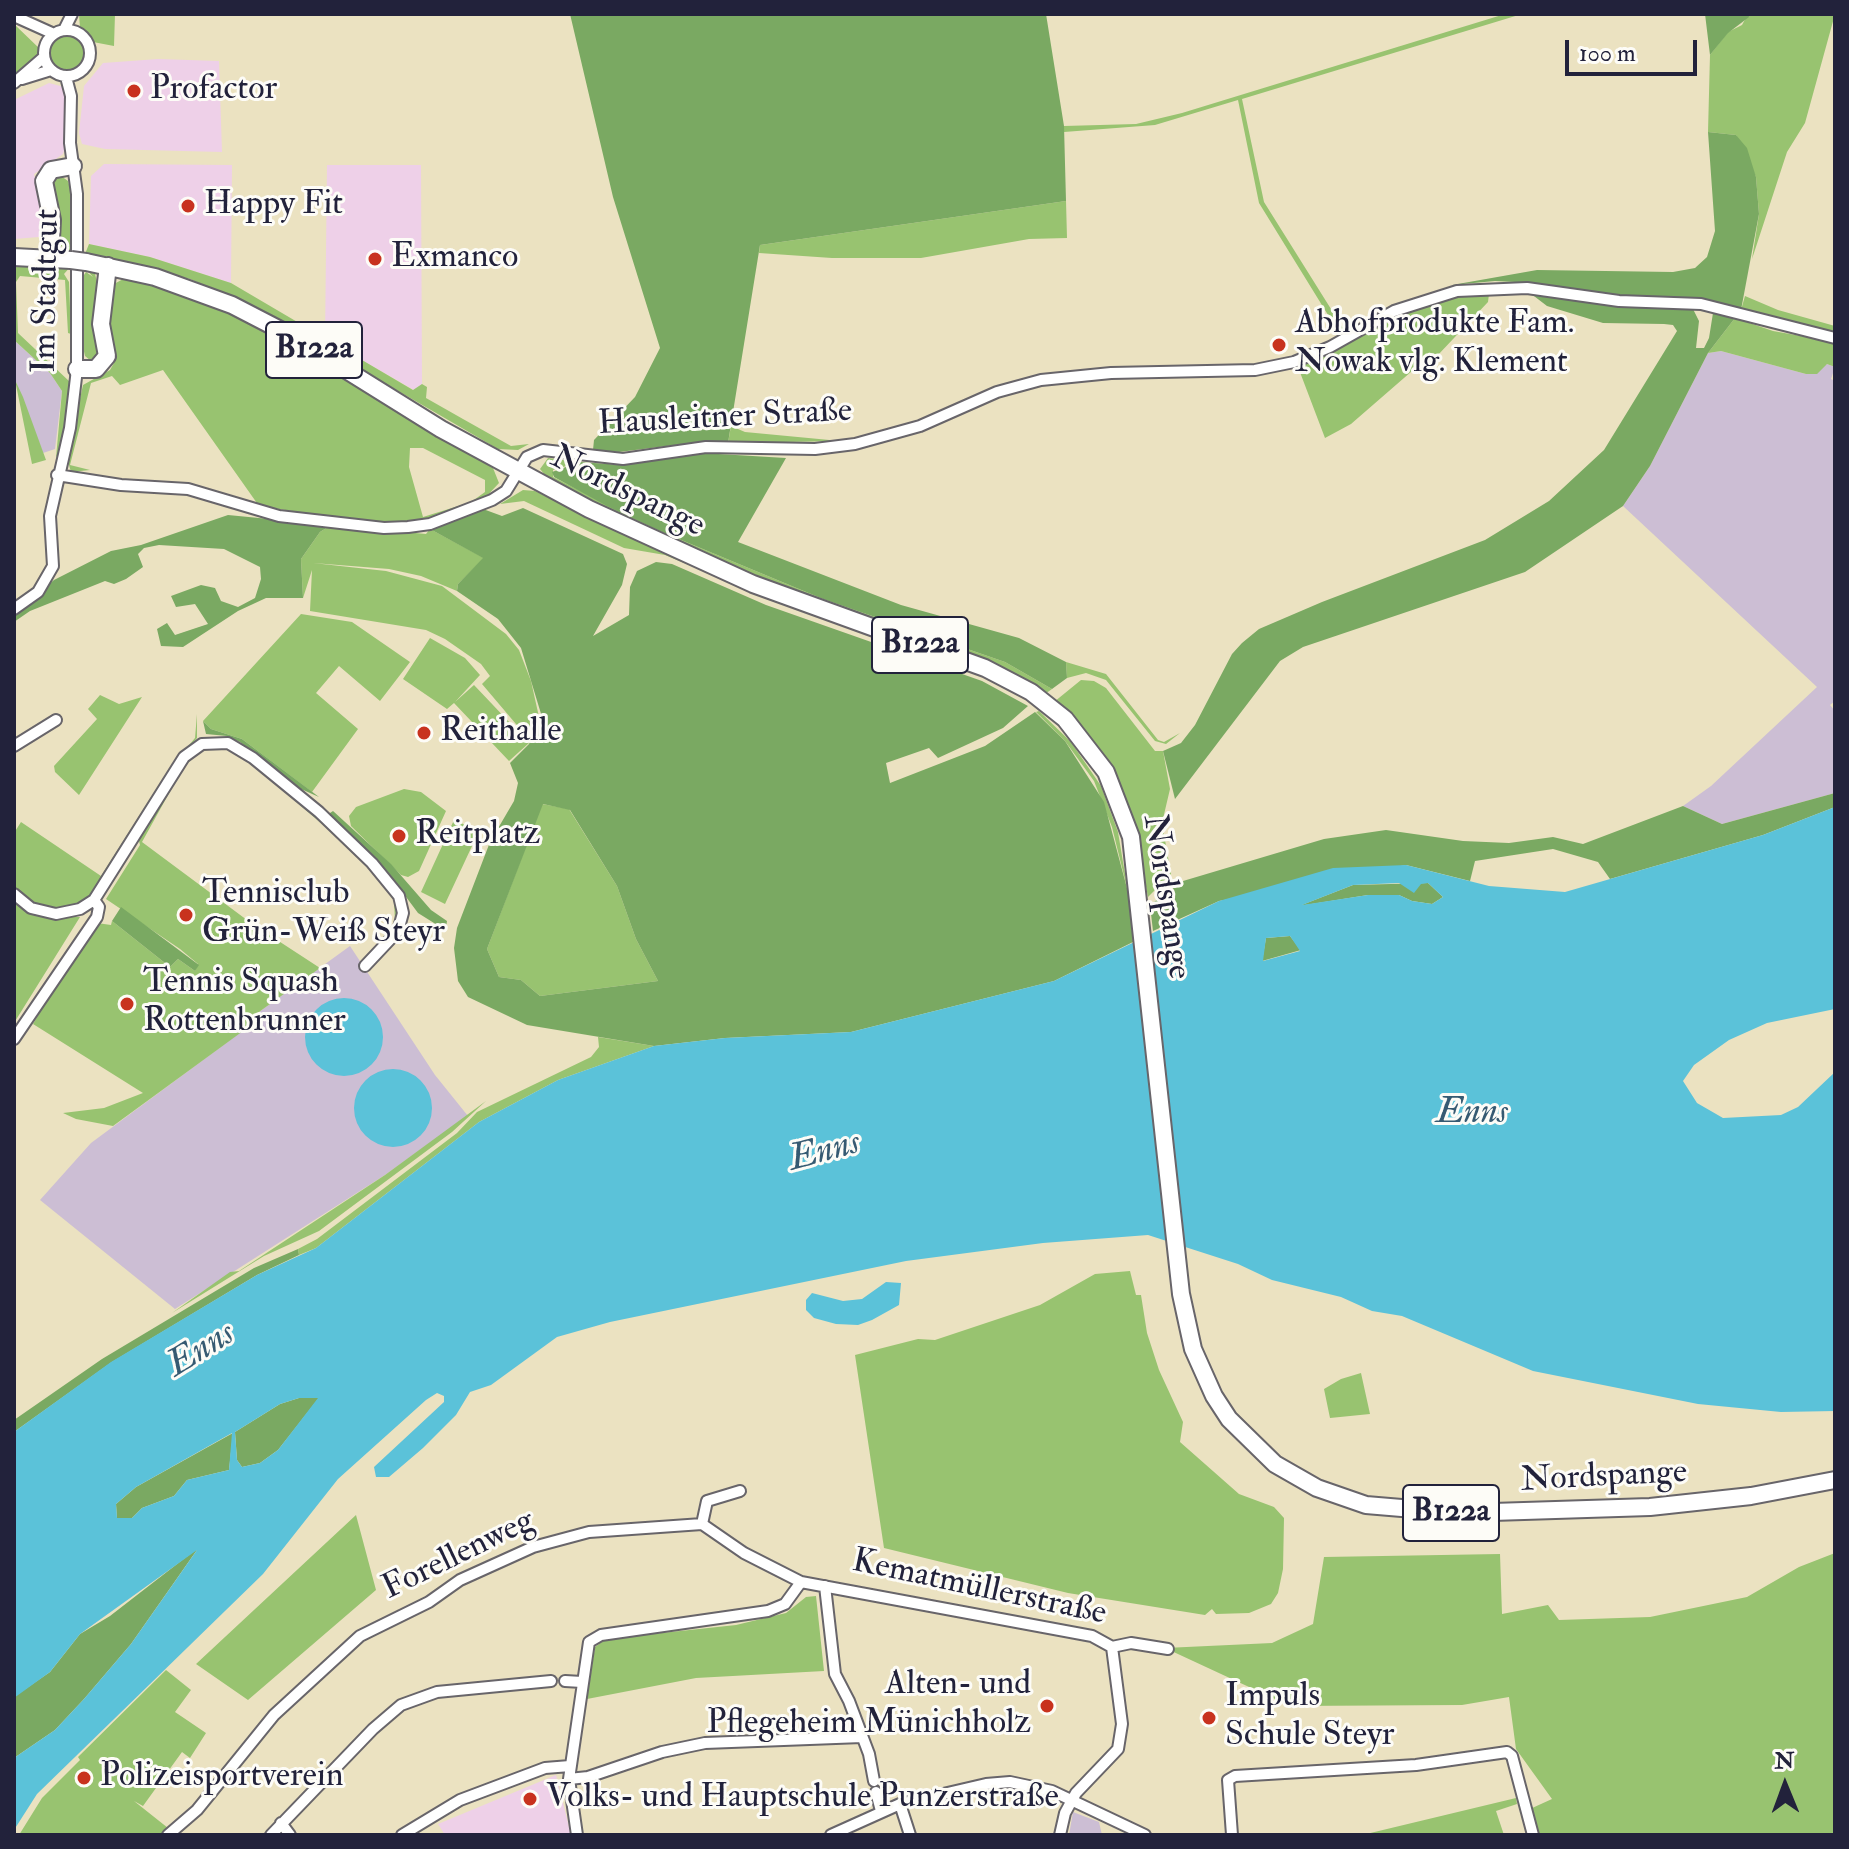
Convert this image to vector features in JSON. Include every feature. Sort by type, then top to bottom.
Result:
[{"type":"main road","points":[[50,258],[52,220],[44,181],[51,170],[73,166]]},
{"type":"main road","name":"Nordspange","points":[[14,257],[50,258],[108,266],[180,284],[251,314],[518,473],[713,568],[814,608],[985,668],[1031,692],[1065,719],[1106,772],[1125,816],[1139,893],[1181,1294],[1201,1372],[1229,1419],[1275,1464],[1339,1497],[1426,1512],[1553,1513],[1709,1501],[1835,1480]]},
{"type":"main road","points":[[77,369],[96,369],[107,356],[101,324],[108,266]]},
{"type":"street","points":[[74,14],[76,32]]},
{"type":"street","points":[[17,81],[74,14]]},
{"type":"street","points":[[14,16],[25,24],[44,52],[51,70]]},
{"type":"street","points":[[17,81],[51,70],[66,77],[81,72],[89,61],[90,50],[84,37],[76,32],[59,32],[25,24]]},
{"type":"street","name":"Im Stadtgut","points":[[71,106],[81,72]]},
{"type":"street","name":"Im Stadtgut","points":[[57,475],[70,428],[77,369],[79,246],[71,106],[66,77]]},
{"type":"street","name":"Hausleitner Straße","points":[[57,475],[124,485],[188,489],[279,516],[384,528],[430,524],[492,500],[506,491],[532,454],[550,449],[623,459],[706,447],[815,449],[855,444],[920,426],[997,392],[1065,376],[1274,367],[1311,357],[1410,304],[1472,289],[1527,288],[1619,301],[1701,304],[1835,338]]},
{"type":"street","points":[[14,609],[38,592],[53,566],[50,516],[57,475]]},
{"type":"street","points":[[14,746],[56,720]]},
{"type":"street","points":[[14,894],[43,913],[68,913],[94,900],[184,757],[202,744],[228,743],[253,758],[319,812],[372,863],[399,896],[403,913],[398,931],[365,966]]},
{"type":"street","points":[[14,1039],[97,917],[99,907],[94,900]]},
{"type":"street","points":[[702,1524],[707,1501],[740,1491]]},
{"type":"street","name":"Kematmüllerstraße","points":[[702,1524],[744,1553],[801,1582],[1092,1636],[1112,1647],[1131,1643],[1168,1649]]},
{"type":"street","name":"Forellenweg","points":[[168,1835],[197,1810],[274,1715],[360,1636],[429,1602],[460,1580],[518,1553],[589,1532],[702,1524]]},
{"type":"street","points":[[577,1835],[570,1766],[586,1651],[594,1637],[768,1611],[785,1604],[801,1582]]},
{"type":"street","name":"Kematmüllerstraße","points":[[825,1586],[832,1664],[862,1737],[881,1811]]},
{"type":"street","points":[[1060,1835],[1072,1800],[1118,1749],[1122,1724],[1112,1647]]},
{"type":"street","points":[[271,1835],[373,1729],[401,1705],[437,1692],[551,1681]]},
{"type":"street","points":[[565,1681],[582,1682]]},
{"type":"street","points":[[569,1779],[588,1777],[662,1752],[705,1743],[862,1737]]},
{"type":"street","points":[[1232,1835],[1228,1780],[1235,1776],[1354,1770],[1510,1753],[1533,1835]]},
{"type":"street","points":[[402,1835],[460,1800],[545,1768],[570,1766]]},
{"type":"street","points":[[831,1835],[900,1804],[998,1782],[1025,1783],[1072,1800],[1145,1835]]},
{"type":"street","points":[[900,1804],[910,1835]]},
{"type":"street","points":[[281,1823],[290,1835]]},
{"type":"shaded area","name":"Profactor","points":[[158,59],[219,61],[222,152],[105,149],[82,144],[79,133],[84,86],[103,63]]},
{"type":"shaded area","points":[[49,83],[64,87],[66,91],[65,147],[63,154],[34,174],[45,218],[39,237],[14,239],[14,100]]},
{"type":"shaded area","name":"Happy Fit","points":[[104,164],[232,165],[231,283],[150,257],[89,244],[91,176]]},
{"type":"shaded area","name":"Exmanco","points":[[327,165],[421,165],[422,384],[414,390],[325,339]]},
{"type":"shaded area","points":[[14,340],[50,373],[62,391],[55,449],[43,453],[15,380]]},
{"type":"shaded area","points":[[1721,351],[1806,374],[1827,364],[1835,367],[1831,379],[1835,381],[1835,701],[1830,705],[1835,711],[1835,793],[1722,824],[1683,806],[1711,786],[1817,687],[1623,506],[1650,466],[1708,353]]},
{"type":"shaded area","points":[[350,946],[435,1075],[468,1116],[385,1175],[175,1309],[40,1200],[91,1143],[253,1023],[252,1017]]},
{"type":"shaded area","name":"Volks- und Hauptschule Punzerstraße","points":[[556,1775],[571,1835],[445,1835],[438,1824]]},
{"type":"shaded area","points":[[1073,1812],[1099,1822],[1102,1835],[1069,1835]]},
{"type":"green space","points":[[79,14],[115,14],[114,46],[93,42],[80,28]]},
{"type":"green space","points":[[570,14],[1046,14],[1064,126],[1066,201],[760,245],[728,443],[683,444],[619,452],[593,450],[594,440],[635,397],[660,348],[613,197]]},
{"type":"green space","points":[[1505,14],[1522,14],[1242,99],[1264,202],[1346,333],[1341,336],[1259,203],[1238,100],[1155,125],[1064,132],[1064,126],[1136,124],[1182,113]]},
{"type":"green space","points":[[1705,14],[1748,14],[1749,17],[1728,33],[1710,55]]},
{"type":"green space","points":[[1748,14],[1835,14],[1805,123],[1787,152],[1752,259],[1759,214],[1756,177],[1736,135],[1708,132],[1710,55],[1728,32],[1742,25]]},
{"type":"green space","points":[[14,24],[40,49],[33,63],[14,76]]},
{"type":"green space","points":[[67,36],[79,41],[84,53],[79,65],[67,70],[55,65],[50,53],[55,41]]},
{"type":"green space","points":[[1708,132],[1736,135],[1747,148],[1756,177],[1759,214],[1741,310],[1699,300],[1607,296],[1535,283],[1495,281],[1452,285],[1537,270],[1673,272],[1695,268],[1707,257],[1715,231]]},
{"type":"green space","points":[[61,176],[68,181],[73,199],[72,253],[65,247],[70,254],[58,243],[52,182]]},
{"type":"green space","points":[[1066,201],[1067,238],[1029,239],[921,258],[832,258],[759,253],[760,245]]},
{"type":"green space","points":[[89,244],[150,257],[231,283],[413,390],[422,384],[427,387],[426,398],[511,446],[529,444],[518,450],[498,449],[252,306],[190,279],[85,254]]},
{"type":"green space","points":[[14,263],[71,266],[64,274],[69,282],[71,334],[68,333],[65,280],[20,276],[16,282],[18,333],[70,382],[63,443],[56,458],[62,391],[50,373],[14,340]]},
{"type":"green space","points":[[85,268],[95,274],[99,290],[100,354],[91,361],[85,356],[82,343],[82,270],[84,275],[86,272],[93,277]]},
{"type":"green space","points":[[125,278],[185,292],[266,327],[493,468],[499,483],[485,498],[438,516],[404,522],[378,524],[259,506],[163,370],[120,385],[112,376],[91,383],[70,465],[90,470],[71,472],[67,458],[83,385],[110,370],[114,363],[107,325],[114,284]],"holes":[[[410,448],[423,448],[485,480],[485,492],[471,502],[423,517],[409,467]]]},
{"type":"green space","points":[[1474,293],[1489,294],[1488,302],[1437,356],[1427,358],[1351,424],[1325,438],[1298,367],[1407,309]]},
{"type":"green space","points":[[1530,293],[1693,309],[1699,321],[1696,348],[1704,348],[1709,338],[1713,313],[1735,318],[1708,353],[1650,466],[1623,506],[1525,572],[1303,647],[1280,661],[1175,799],[1163,751],[1181,743],[1195,725],[1232,654],[1242,643],[1259,629],[1322,602],[1485,540],[1549,501],[1604,450],[1677,331],[1673,325],[1664,324],[1603,323],[1547,306]]},
{"type":"green space","points":[[1745,296],[1778,310],[1835,326],[1835,332],[1782,323],[1741,310]]},
{"type":"green space","points":[[1735,318],[1773,331],[1835,342],[1835,367],[1827,364],[1817,374],[1806,374],[1721,351],[1708,353]]},
{"type":"green space","points":[[15,380],[23,397],[46,460],[32,464]]},
{"type":"green space","points":[[731,426],[745,432],[840,441],[728,443]]},
{"type":"green space","points":[[702,453],[786,458],[738,542],[901,605],[1019,638],[1066,662],[1067,678],[1052,689],[1005,662],[823,599],[662,532],[607,506],[554,477],[552,472],[580,462],[622,465]]},
{"type":"green space","points":[[548,458],[580,462],[553,470],[553,477],[662,532],[823,599],[1005,662],[1052,689],[1045,694],[678,546],[550,481],[540,469]]},
{"type":"green space","points":[[523,490],[535,491],[595,520],[965,665],[1011,688],[968,669],[773,600],[665,555],[624,548],[524,501],[500,504]]},
{"type":"green space","points":[[523,508],[623,554],[627,564],[622,585],[593,636],[629,615],[630,587],[637,571],[656,562],[672,564],[766,605],[982,681],[1028,706],[1003,728],[938,758],[929,748],[886,763],[890,783],[985,746],[1035,712],[1065,741],[1104,802],[1128,892],[1133,942],[1054,981],[851,1032],[725,1038],[654,1046],[527,1025],[468,997],[458,981],[454,948],[457,928],[490,842],[514,801],[518,783],[510,763],[529,744],[542,717],[521,648],[498,619],[457,591],[458,584],[483,558],[430,529],[483,509],[502,516]],"holes":[[[543,804],[570,810],[617,886],[636,939],[658,981],[540,996],[521,980],[499,977],[487,949]]]},
{"type":"green space","points":[[228,515],[331,525],[320,532],[301,559],[303,598],[266,598],[238,611],[183,647],[161,646],[157,629],[167,623],[175,635],[208,624],[195,604],[176,607],[171,596],[201,585],[215,588],[221,601],[238,607],[255,598],[261,579],[260,567],[224,549],[159,545],[144,548],[138,554],[143,567],[126,579],[114,584],[105,581],[30,611],[14,622],[14,613],[54,580],[111,551],[141,545]]},
{"type":"green space","points":[[331,525],[426,534],[430,529],[484,558],[458,584],[457,591],[421,576],[389,569],[313,563],[386,571],[442,586],[506,634],[519,650],[531,681],[539,717],[527,737],[482,684],[490,676],[481,664],[445,639],[426,630],[310,611],[312,570],[303,598],[301,559],[320,532]]},
{"type":"green space","points":[[301,614],[352,622],[410,662],[380,701],[339,666],[316,693],[358,729],[312,792],[242,739],[211,729],[203,721]]},
{"type":"green space","points":[[430,638],[465,658],[480,675],[455,702],[474,685],[529,743],[509,761],[454,703],[447,709],[403,679]]},
{"type":"green space","points":[[1066,662],[1106,674],[1158,740],[1164,742],[1180,733],[1166,744],[1155,741],[1106,680],[1086,673],[1067,678]]},
{"type":"green space","points":[[1081,680],[1094,681],[1106,688],[1155,751],[1163,751],[1170,789],[1162,823],[1171,874],[1148,897],[1135,827],[1118,783],[1093,741],[1054,702]]},
{"type":"green space","points":[[100,695],[119,704],[142,697],[79,795],[55,772],[54,766],[97,719],[88,709]]},
{"type":"green space","points":[[1039,711],[1071,742],[1101,786],[1118,832],[1128,892],[1112,827],[1094,781],[1065,741],[1036,712]]},
{"type":"green space","points":[[197,714],[197,738],[170,770],[94,892],[76,905],[53,909],[34,904],[19,894],[14,888],[14,833],[21,822],[101,876],[169,769],[195,738]]},
{"type":"green space","points":[[203,721],[211,729],[242,739],[319,797],[301,789],[240,742],[227,736],[206,734]]},
{"type":"green space","points":[[220,746],[234,750],[252,762],[366,862],[389,887],[396,902],[398,914],[393,932],[380,947],[363,962],[389,936],[395,922],[394,901],[384,883],[344,843],[257,768],[226,748],[200,751],[183,768],[142,842],[251,923],[320,968],[252,1017],[254,1023],[113,1126],[76,1119],[63,1113],[104,1108],[143,1093],[33,1024],[90,928],[97,923],[111,925],[112,921],[170,967],[178,959],[195,971],[198,964],[180,949],[106,899],[140,845],[138,837],[184,763],[200,749]]},
{"type":"green space","name":"Reitplatz","points":[[404,789],[421,792],[446,811],[419,871],[408,877],[401,875],[351,826],[349,816],[356,807]]},
{"type":"green space","points":[[1835,793],[1835,807],[1763,835],[1610,879],[1598,862],[1553,849],[1475,861],[1470,881],[1406,865],[1219,901],[1153,931],[1150,905],[1183,881],[1324,839],[1386,830],[1463,841],[1509,843],[1553,837],[1583,844],[1683,806],[1722,824]]},
{"type":"green space","points":[[542,804],[569,809],[617,886],[636,939],[658,981],[540,996],[521,980],[499,977],[487,949]]},
{"type":"green space","points":[[333,811],[391,864],[431,910],[447,921],[446,927],[442,928],[418,913],[386,870],[327,815]]},
{"type":"green space","name":"Reitplatz","points":[[454,820],[479,831],[445,904],[421,892]]},
{"type":"green space","points":[[1428,883],[1443,897],[1432,904],[1399,895],[1368,895],[1299,906],[1353,885]]},
{"type":"green space","points":[[14,899],[38,916],[80,917],[14,1023]]},
{"type":"green space","points":[[121,907],[199,965],[195,971],[178,959],[170,967],[112,921]]},
{"type":"green space","points":[[1290,936],[1301,950],[1262,961],[1266,938]]},
{"type":"green space","points":[[598,1037],[654,1046],[558,1080],[479,1122],[316,1248],[299,1255],[298,1249],[317,1239],[457,1133],[477,1112],[591,1057],[599,1047]]},
{"type":"green space","points":[[486,1101],[452,1132],[319,1231],[264,1256],[172,1313],[230,1272],[239,1271],[385,1175]]},
{"type":"green space","points":[[298,1249],[299,1255],[257,1275],[112,1362],[14,1432],[14,1420],[102,1359],[254,1268]]},
{"type":"green space","points":[[1130,1271],[1136,1295],[1141,1295],[1147,1333],[1159,1370],[1183,1422],[1180,1442],[1239,1494],[1274,1507],[1284,1518],[1283,1569],[1278,1593],[1271,1604],[1249,1613],[1216,1614],[1212,1609],[1205,1615],[1068,1593],[884,1548],[855,1355],[918,1339],[935,1340],[1040,1305],[1095,1274]]},
{"type":"green space","points":[[1361,1373],[1370,1414],[1330,1418],[1324,1389],[1341,1379]]},
{"type":"green space","points":[[299,1398],[319,1398],[278,1450],[260,1463],[242,1467],[237,1460],[235,1432],[280,1404]]},
{"type":"green space","points":[[233,1433],[229,1470],[187,1480],[174,1496],[142,1508],[132,1518],[117,1519],[116,1504],[136,1487]]},
{"type":"green space","points":[[356,1515],[376,1590],[248,1700],[196,1664]]},
{"type":"green space","points":[[199,1547],[131,1644],[84,1699],[55,1730],[14,1758],[15,1696],[50,1672],[80,1634],[110,1616]]},
{"type":"green space","points":[[1835,1553],[1835,1835],[1538,1835],[1530,1809],[1552,1799],[1516,1749],[1509,1697],[1462,1705],[1290,1706],[1165,1648],[1272,1643],[1313,1624],[1324,1557],[1500,1554],[1502,1614],[1548,1605],[1559,1620],[1650,1617],[1747,1597],[1799,1567]]},
{"type":"green space","points":[[816,1596],[824,1671],[696,1678],[587,1699],[595,1647],[606,1639],[736,1625],[786,1613],[806,1597]]},
{"type":"green space","points":[[166,1670],[191,1690],[175,1712],[206,1733],[190,1758],[182,1752],[143,1806],[134,1801],[168,1828],[161,1835],[19,1835],[42,1798],[80,1760],[78,1757]]},
{"type":"green space","points":[[1516,1798],[1517,1804],[1496,1811],[1504,1835],[1362,1835]]},
{"type":"water","name":"Enns","points":[[1835,807],[1835,1009],[1767,1023],[1729,1040],[1694,1065],[1683,1081],[1697,1103],[1723,1118],[1781,1115],[1798,1107],[1835,1072],[1835,1411],[1781,1412],[1698,1404],[1533,1371],[1402,1316],[1372,1311],[1341,1297],[1272,1280],[1238,1264],[1148,1235],[1043,1243],[906,1261],[610,1322],[557,1337],[491,1385],[470,1392],[456,1415],[423,1448],[389,1477],[376,1477],[374,1467],[444,1402],[444,1396],[437,1393],[426,1400],[338,1479],[263,1574],[37,1794],[14,1830],[14,1758],[55,1730],[84,1699],[131,1644],[197,1550],[80,1634],[50,1672],[14,1698],[14,1432],[111,1362],[257,1275],[316,1248],[479,1122],[558,1080],[654,1046],[725,1038],[851,1032],[1054,981],[1219,901],[1333,868],[1406,865],[1489,886],[1565,892],[1763,835]],"holes":[[[1399,883],[1414,893],[1421,884],[1428,883],[1443,897],[1432,904],[1399,895],[1368,895],[1302,905],[1353,885]],[[1290,936],[1300,951],[1263,961],[1266,938]],[[299,1398],[318,1398],[278,1450],[260,1463],[242,1467],[237,1460],[235,1432],[280,1404]],[[232,1433],[229,1470],[187,1480],[174,1496],[142,1508],[132,1518],[117,1518],[116,1504],[136,1487]]]},
{"type":"water","points":[[344,998],[359,1001],[372,1009],[380,1022],[383,1037],[380,1052],[372,1065],[359,1073],[344,1076],[329,1073],[316,1065],[308,1052],[305,1037],[308,1022],[316,1009],[329,1001]]},
{"type":"water","points":[[385,1069],[401,1069],[415,1075],[426,1086],[432,1108],[426,1130],[415,1141],[401,1147],[385,1147],[371,1141],[360,1130],[354,1116],[354,1100],[360,1086],[371,1075]]},
{"type":"water","points":[[886,1282],[901,1283],[899,1305],[858,1325],[836,1324],[814,1318],[806,1310],[806,1300],[812,1293],[843,1301],[862,1299]]},
{"type":"place","name":"Profactor","points":[[134,91]]},
{"type":"place","name":"Happy Fit","points":[[188,206]]},
{"type":"place","name":"Exmanco","points":[[375,259]]},
{"type":"place","name":"Abhofprodukte Fam. Nowak vlg. Klement","points":[[1279,345]]},
{"type":"place","name":"Reithalle","points":[[424,733]]},
{"type":"place","name":"Reitplatz","points":[[399,836]]},
{"type":"place","name":"Tennisclub Grün-Weiß Steyr","points":[[186,915]]},
{"type":"place","name":"Tennis Squash Rottenbrunner","points":[[127,1004]]},
{"type":"place","name":"Alten- und Pflegeheim Münichholz","points":[[1047,1706]]},
{"type":"place","name":"Impuls Schule Steyr","points":[[1209,1718]]},
{"type":"place","name":"Polizeisportverein","points":[[84,1778]]},
{"type":"place","name":"Volks- und Hauptschule Punzerstraße","points":[[530,1799]]}]
